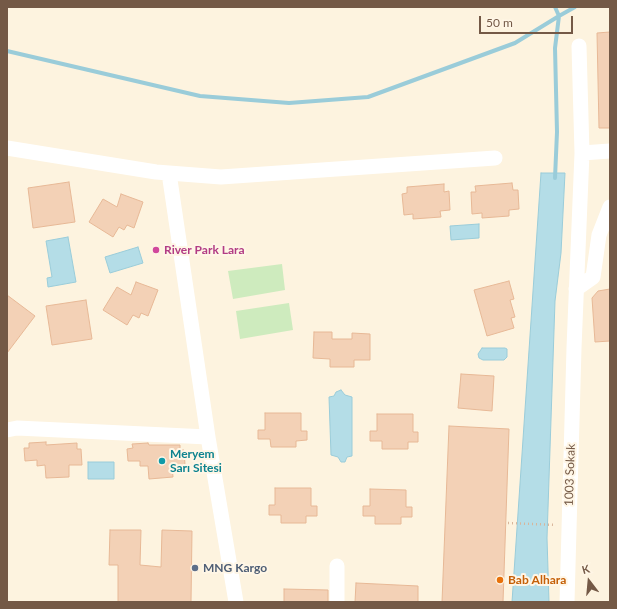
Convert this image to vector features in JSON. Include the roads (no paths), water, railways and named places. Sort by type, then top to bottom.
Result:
[{"type":"street","name":"1003 Sokak","points":[[568,602],[574,348],[582,152],[579,46]]},
{"type":"street","points":[[7,148],[169,173],[221,177],[496,158]]},
{"type":"street","points":[[582,152],[610,151]]},
{"type":"street","points":[[169,173],[208,437],[236,602]]},
{"type":"street","points":[[576,289],[593,277],[600,235],[610,207]]},
{"type":"street","points":[[7,430],[18,428],[208,437]]},
{"type":"street","points":[[336,566],[337,602]]},
{"type":"water","points":[[541,173],[565,173],[561,253],[555,301],[547,538],[549,602],[512,602]]},
{"type":"water","points":[[479,224],[479,238],[451,240],[450,226]]},
{"type":"water","points":[[68,237],[76,282],[48,287],[47,278],[52,277],[46,241]]},
{"type":"water","points":[[138,247],[143,263],[110,273],[105,257]]},
{"type":"water","points":[[482,348],[505,348],[507,349],[507,357],[504,360],[483,360],[479,358],[478,354]]},
{"type":"water","points":[[341,390],[345,395],[352,397],[352,456],[347,457],[345,462],[341,462],[338,457],[331,455],[329,397],[334,396],[336,392]]},
{"type":"water","points":[[88,462],[114,462],[114,479],[88,479]]},
{"type":"waterway","points":[[7,51],[200,96],[289,103],[368,97],[515,43],[559,16],[555,7]]},
{"type":"waterway","points":[[555,178],[557,132],[555,48],[559,16],[575,7]]},
{"type":"place","name":"River Park Lara","points":[[156,250]]},
{"type":"place","name":"Meryem Sarı Sitesi","points":[[162,461]]},
{"type":"place","name":"MNG Kargo","points":[[195,568]]},
{"type":"place","name":"Bab Alhara","points":[[500,580]]}]
